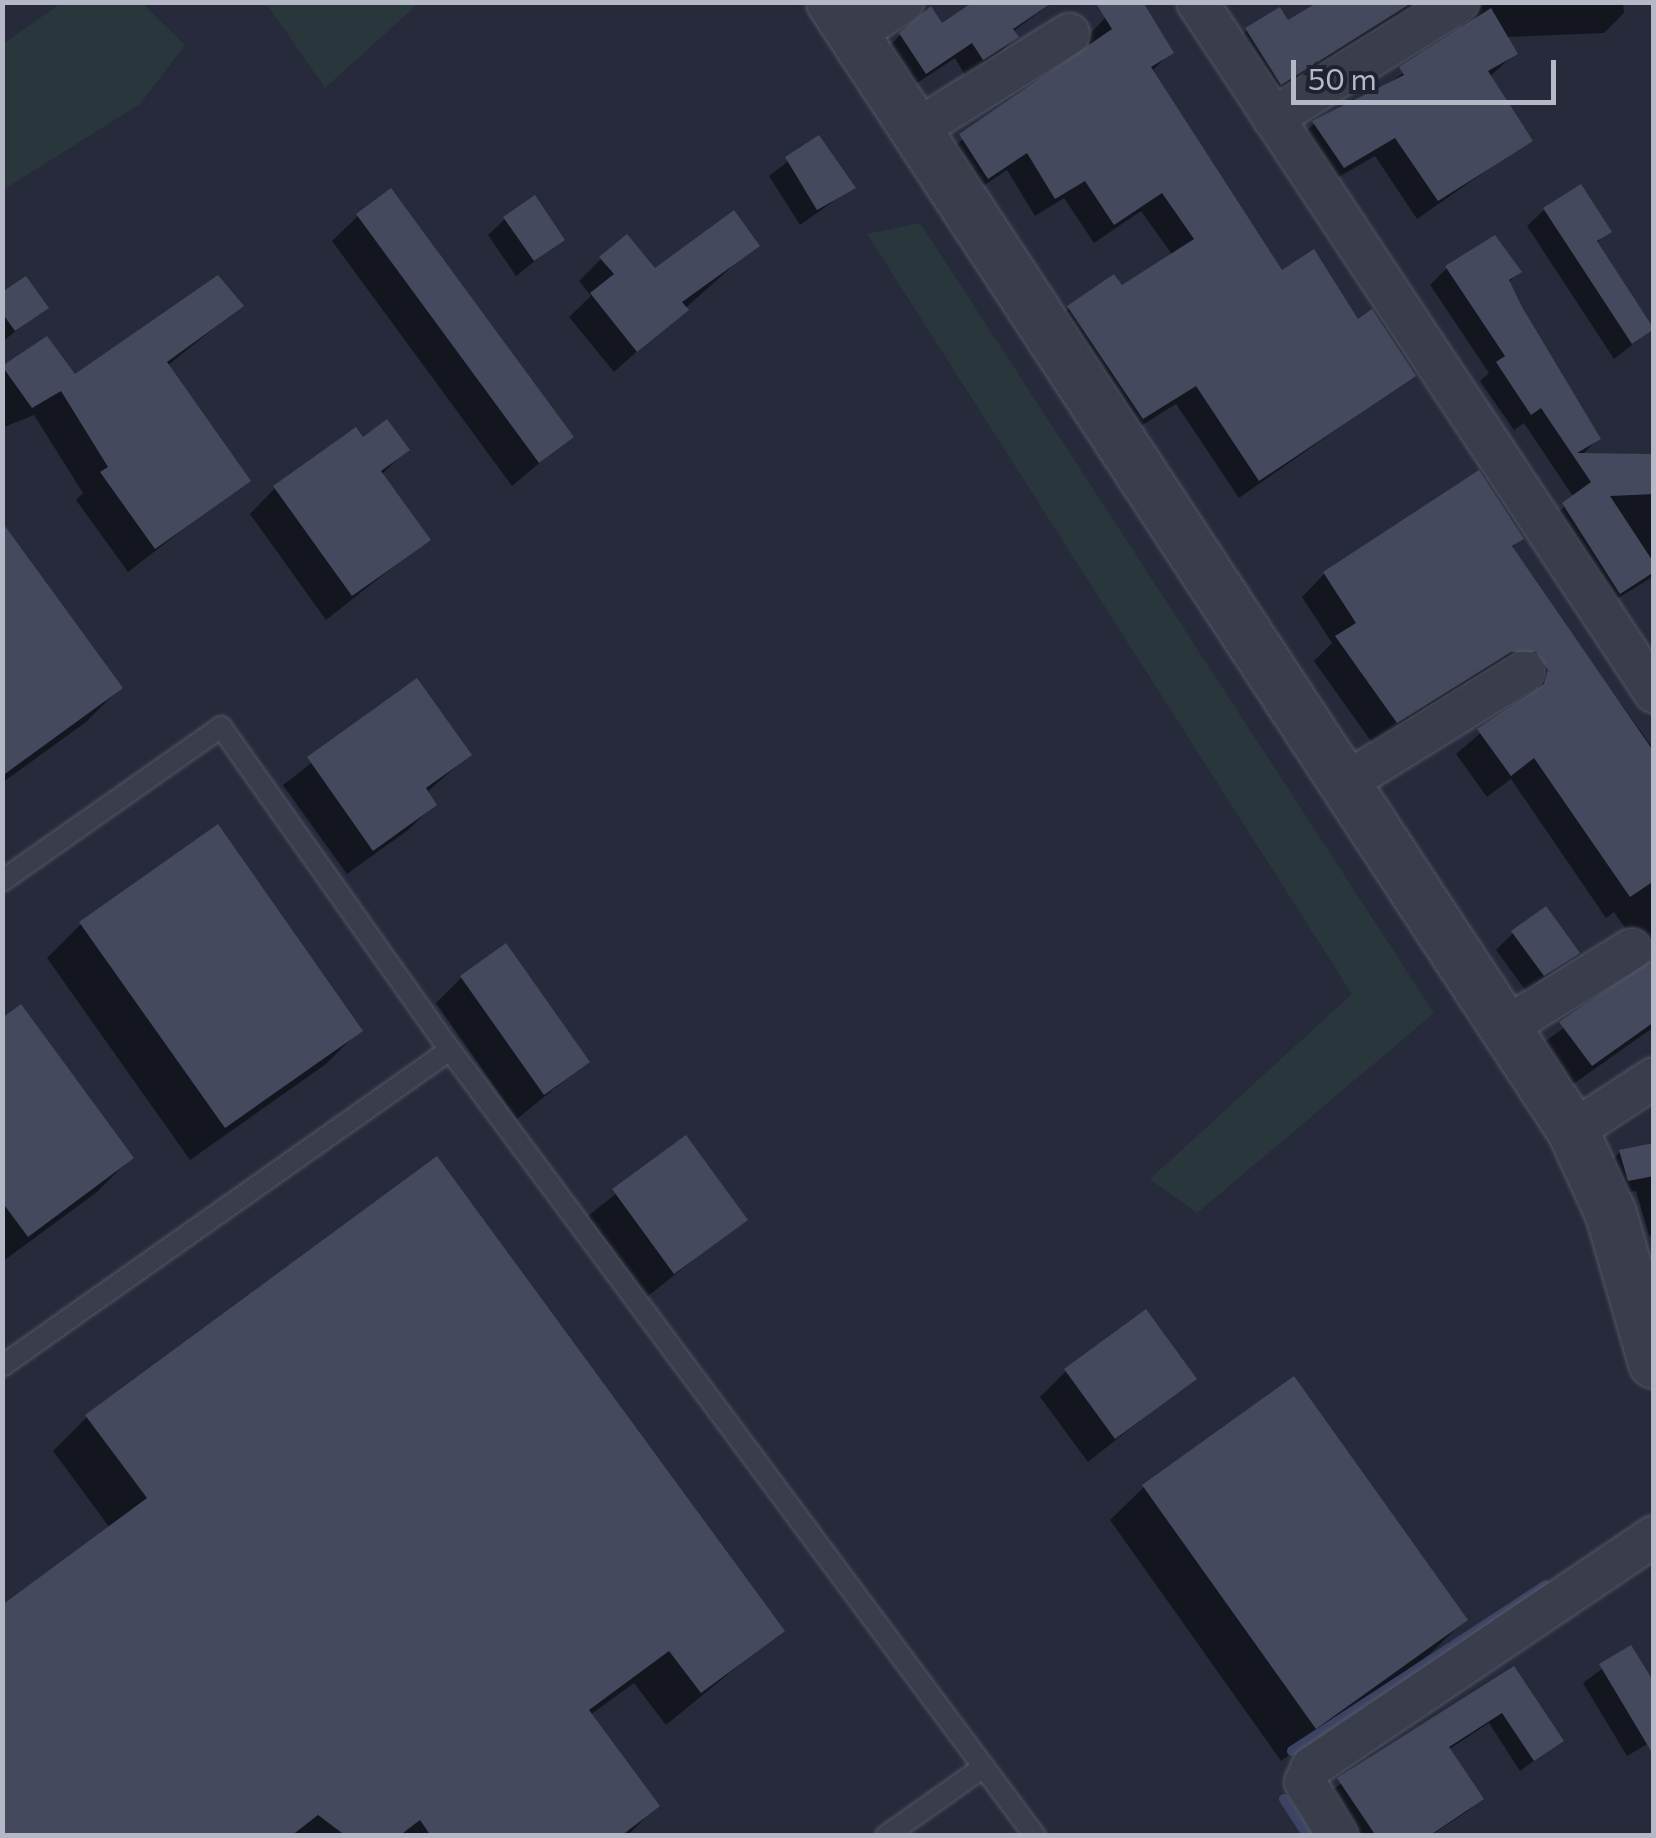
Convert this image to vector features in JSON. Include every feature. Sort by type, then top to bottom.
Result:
[{"type":"street","points":[[904,2],[843,19],[1574,1131],[1610,1214],[1654,1363]]},
{"type":"street","points":[[1197,2],[1654,692]]},
{"type":"street","points":[[1273,118],[1459,2]]},
{"type":"street","points":[[916,130],[1068,34]]},
{"type":"street","points":[[1345,783],[1524,672]]},
{"type":"street","points":[[1506,1027],[1632,948]]},
{"type":"street","points":[[1574,1131],[1654,1078]]},
{"type":"street","points":[[1338,1836],[1305,1782],[1312,1767],[1654,1536]]},
{"type":"lane","points":[[2,881],[221,727],[450,1050],[1035,1836]]},
{"type":"lane","points":[[2,1366],[450,1050]]},
{"type":"lane","points":[[886,1836],[982,1768]]},
{"type":"shaded area","points":[[61,3],[142,3],[185,45],[140,104],[3,190],[3,44]]},
{"type":"shaded area","points":[[266,3],[419,3],[325,88]]},
{"type":"shaded area","points":[[920,223],[1434,1013],[1197,1213],[1150,1179],[1352,994],[867,234]]},
{"type":"building","points":[[973,2],[1053,2],[1013,29],[1019,37],[983,60],[972,43],[926,74],[899,33],[931,6],[942,23]]},
{"type":"building","points":[[1095,2],[1143,2],[1174,53],[1151,67],[1282,270],[1314,249],[1358,319],[1372,309],[1416,376],[1259,481],[1196,386],[1143,419],[1067,306],[1114,274],[1122,285],[1194,239],[1162,193],[1114,225],[1085,181],[1055,199],[1027,153],[988,179],[959,134],[1112,29]]},
{"type":"building","points":[[1318,2],[1413,2],[1281,85],[1245,28],[1280,7],[1288,20]]},
{"type":"building","points":[[1491,8],[1518,54],[1488,71],[1533,141],[1438,201],[1395,138],[1344,168],[1312,121],[1404,75],[1399,67]]},
{"type":"building","points":[[819,135],[856,188],[817,210],[785,157]]},
{"type":"building","points":[[1581,184],[1612,232],[1597,241],[1654,329],[1632,344],[1543,208]]},
{"type":"building","points":[[391,188],[574,437],[539,463],[356,214]]},
{"type":"building","points":[[535,195],[565,240],[534,261],[503,217]]},
{"type":"building","points":[[734,210],[760,246],[682,302],[689,310],[637,352],[590,293],[614,274],[599,257],[627,234],[655,268]]},
{"type":"building","points":[[1495,235],[1522,272],[1509,280],[1522,307],[1601,439],[1577,453],[1654,454],[1654,494],[1610,496],[1654,563],[1654,572],[1620,594],[1562,503],[1591,482],[1541,408],[1531,415],[1496,362],[1505,356],[1445,266]]},
{"type":"building","points":[[218,275],[244,306],[167,362],[251,481],[155,549],[100,472],[108,467],[61,391],[32,408],[2,366],[47,336],[75,374]]},
{"type":"building","points":[[26,276],[49,308],[15,331],[2,313],[2,292]]},
{"type":"building","points":[[387,419],[410,450],[381,471],[431,540],[352,596],[273,486],[356,427],[363,437]]},
{"type":"building","points":[[1479,470],[1524,539],[1512,546],[1654,752],[1654,881],[1630,897],[1534,758],[1511,776],[1477,729],[1544,684],[1548,670],[1536,652],[1511,652],[1397,723],[1335,636],[1356,623],[1323,572]]},
{"type":"building","points":[[2,522],[123,688],[2,776]]},
{"type":"building","points":[[417,678],[472,755],[426,788],[437,805],[373,851],[307,757]]},
{"type":"building","points":[[218,824],[363,1031],[225,1128],[79,922]]},
{"type":"building","points":[[1546,906],[1580,953],[1544,976],[1511,931]]},
{"type":"building","points":[[506,943],[590,1062],[544,1095],[460,976]]},
{"type":"building","points":[[1654,958],[1654,1022],[1592,1066],[1559,1022]]},
{"type":"building","points":[[21,1004],[134,1158],[28,1237],[2,1202],[2,1018]]},
{"type":"building","points":[[686,1135],[748,1220],[674,1274],[612,1189]]},
{"type":"building","points":[[1654,1143],[1654,1176],[1628,1181],[1619,1150]]},
{"type":"building","points":[[437,1156],[785,1631],[701,1693],[669,1651],[589,1710],[660,1806],[621,1836],[431,1836],[420,1820],[399,1836],[346,1836],[318,1815],[291,1836],[2,1836],[2,1605],[147,1498],[85,1415]]},
{"type":"building","points":[[1146,1309],[1197,1379],[1115,1439],[1064,1369]]},
{"type":"building","points":[[1294,1376],[1468,1620],[1316,1729],[1142,1485]]},
{"type":"building","points":[[1631,1645],[1654,1682],[1654,1756],[1599,1664]]},
{"type":"building","points":[[1514,1666],[1564,1741],[1534,1761],[1502,1713],[1449,1747],[1484,1799],[1429,1836],[1376,1836],[1337,1778]]},
{"type":"waterway","points":[[1292,1751],[1546,1585]]},
{"type":"waterway","points":[[1284,1799],[1308,1836]]}]
